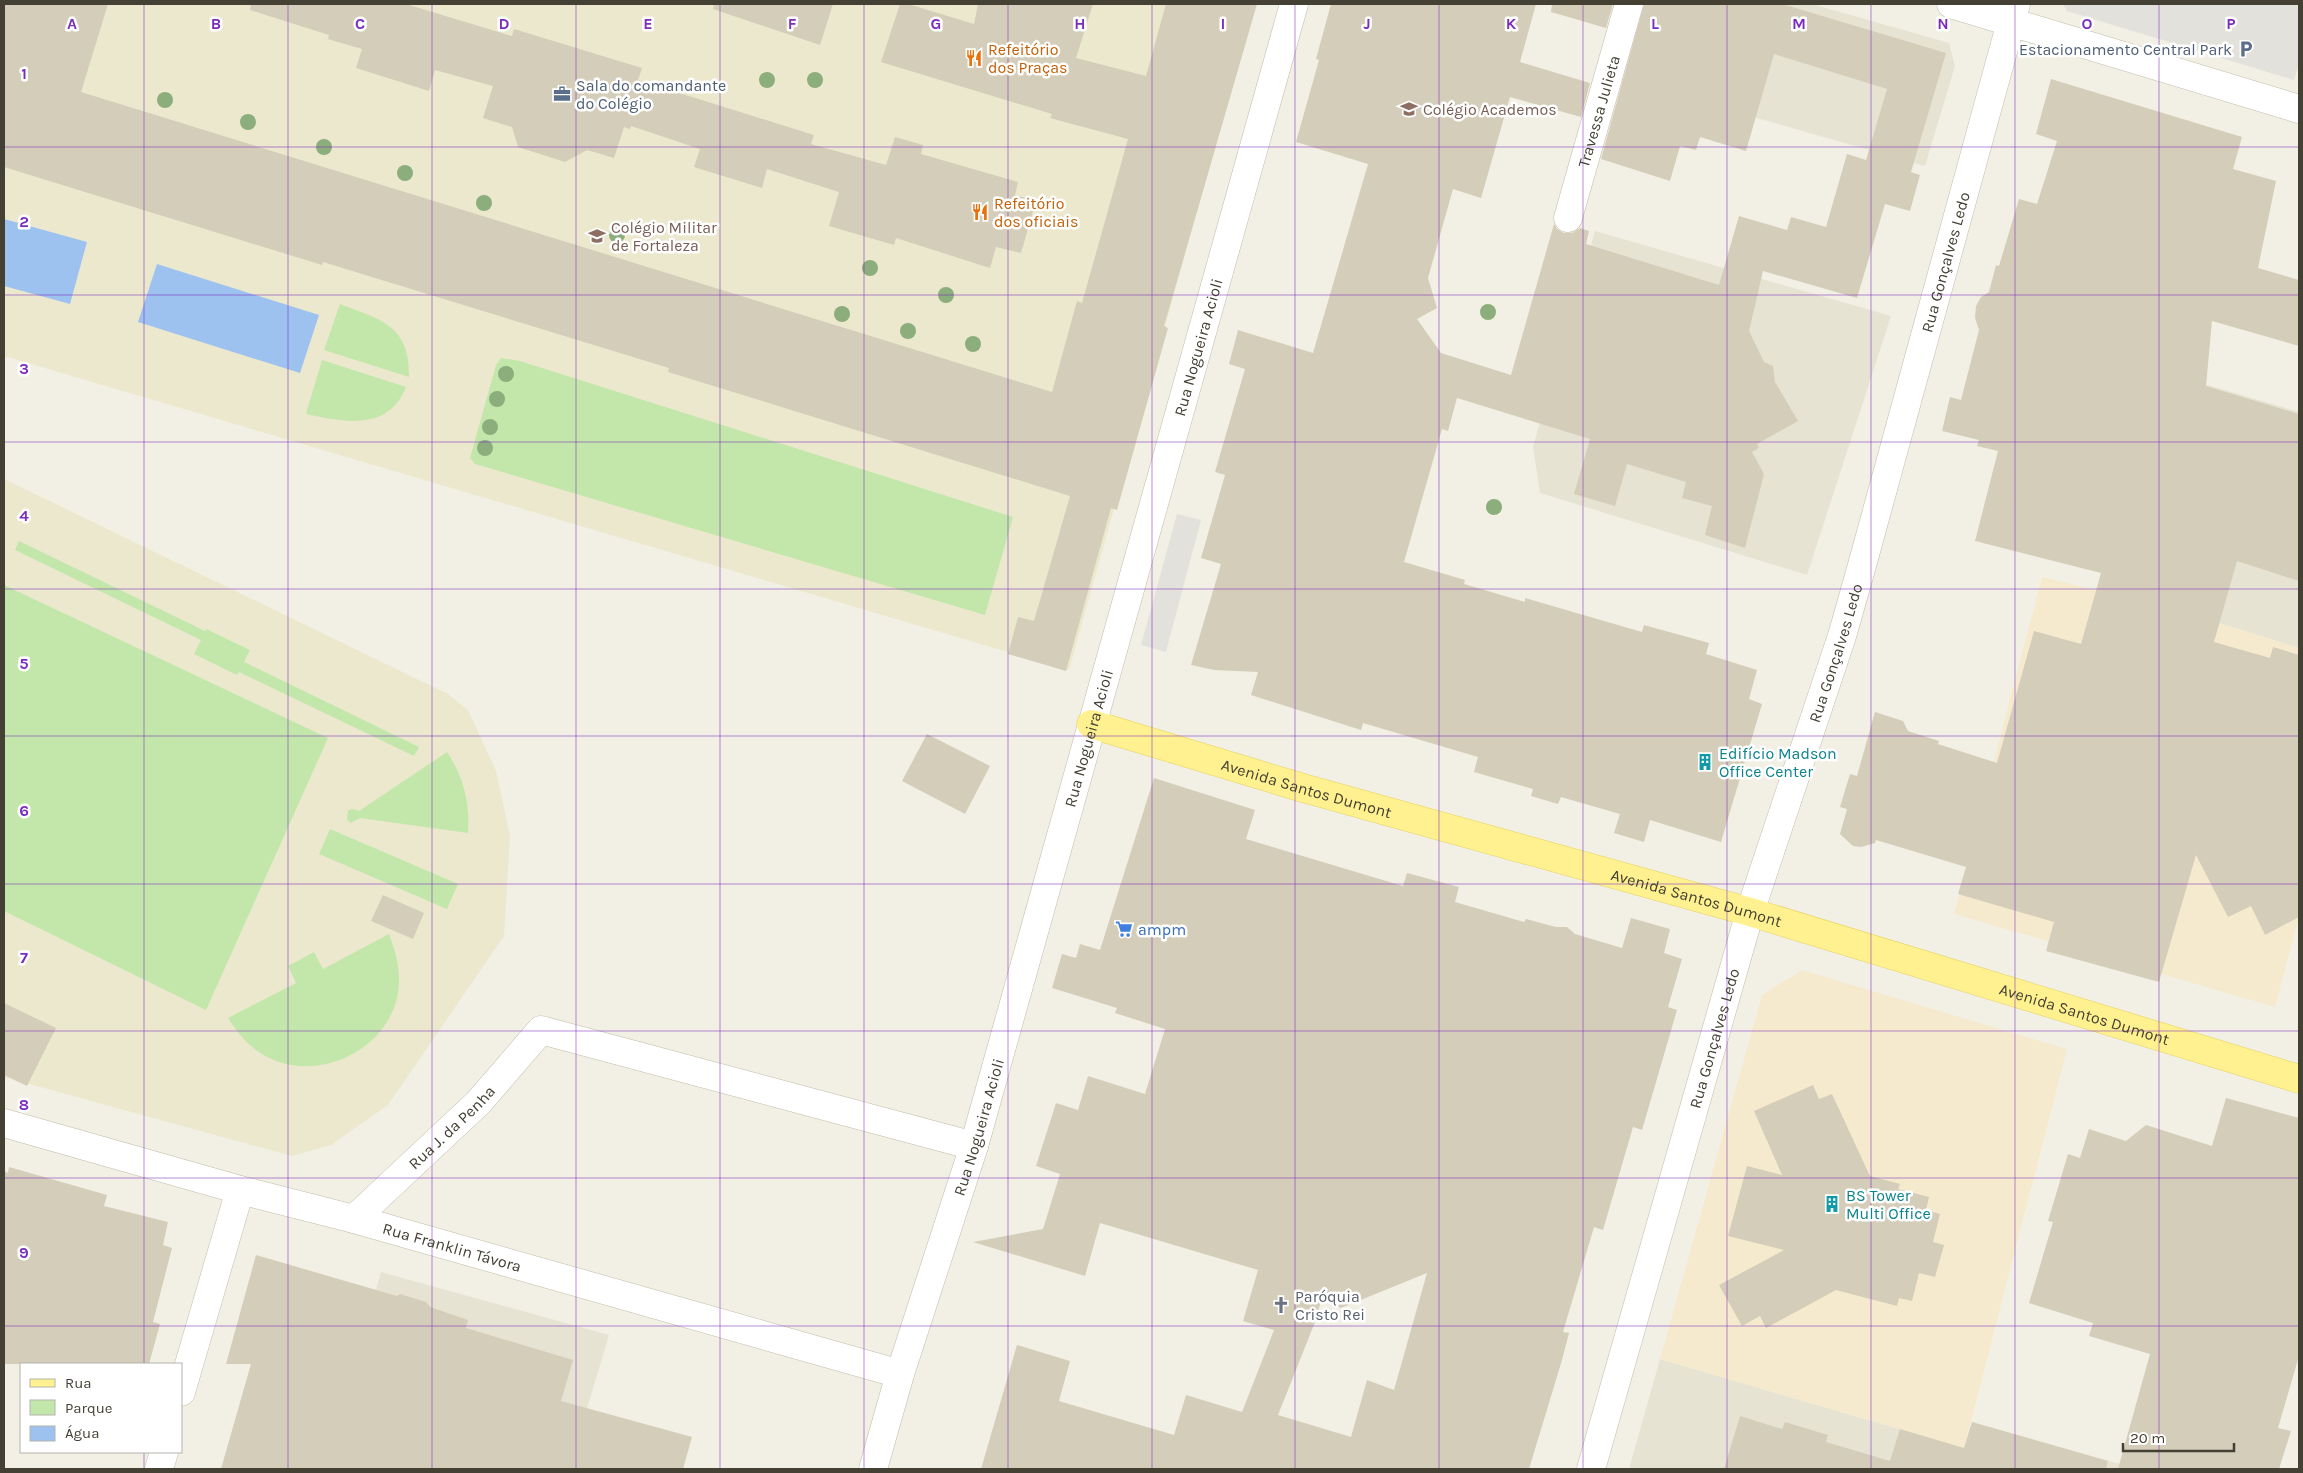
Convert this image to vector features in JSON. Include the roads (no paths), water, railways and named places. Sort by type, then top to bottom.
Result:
[{"type":"main road","name":"Avenida Santos Dumont","points":[[1091,724],[1285,783],[1750,912],[2299,1079]]},
{"type":"street","name":"Rua Nogueira Acioli","points":[[873,1469],[900,1374],[974,1146],[1294,4]]},
{"type":"street","name":"Travessa Julieta","points":[[1568,218],[1629,4]]},
{"type":"street","points":[[1951,4],[2013,12],[2299,109]]},
{"type":"street","name":"Rua Gonçalves Ledo","points":[[1591,1469],[1750,912],[1842,636],[2013,12]]},
{"type":"street","name":"Rua J. da Penha","points":[[354,1219],[479,1102],[541,1030],[974,1146]]},
{"type":"street","name":"Rua Franklin Távora","points":[[4,1123],[240,1190],[354,1219],[900,1374]]},
{"type":"street","points":[[182,1389],[240,1190]]},
{"type":"street","points":[[159,1469],[164,1453]]},
{"type":"water","points":[[4,219],[87,242],[70,304],[4,286]]},
{"type":"water","points":[[157,264],[319,315],[300,373],[138,322]]},
{"type":"place","name":"Estacionamento Central Park","points":[[2246,49]]},
{"type":"place","name":"Refeitório dos Praças","points":[[974,58]]},
{"type":"place","name":"Sala do comandante do Colégio","points":[[562,94]]},
{"type":"place","name":"Colégio Academos","points":[[1409,109]]},
{"type":"place","name":"Refeitório dos oficiais","points":[[980,212]]},
{"type":"place","name":"Colégio Militar de Fortaleza","points":[[597,236]]},
{"type":"place","name":"Edifício Madson Office Center","points":[[1705,762]]},
{"type":"place","name":"ampm","points":[[1124,929]]},
{"type":"place","name":"BS Tower Multi Office","points":[[1832,1204]]},
{"type":"place","name":"Paróquia Cristo Rei","points":[[1281,1305]]}]
